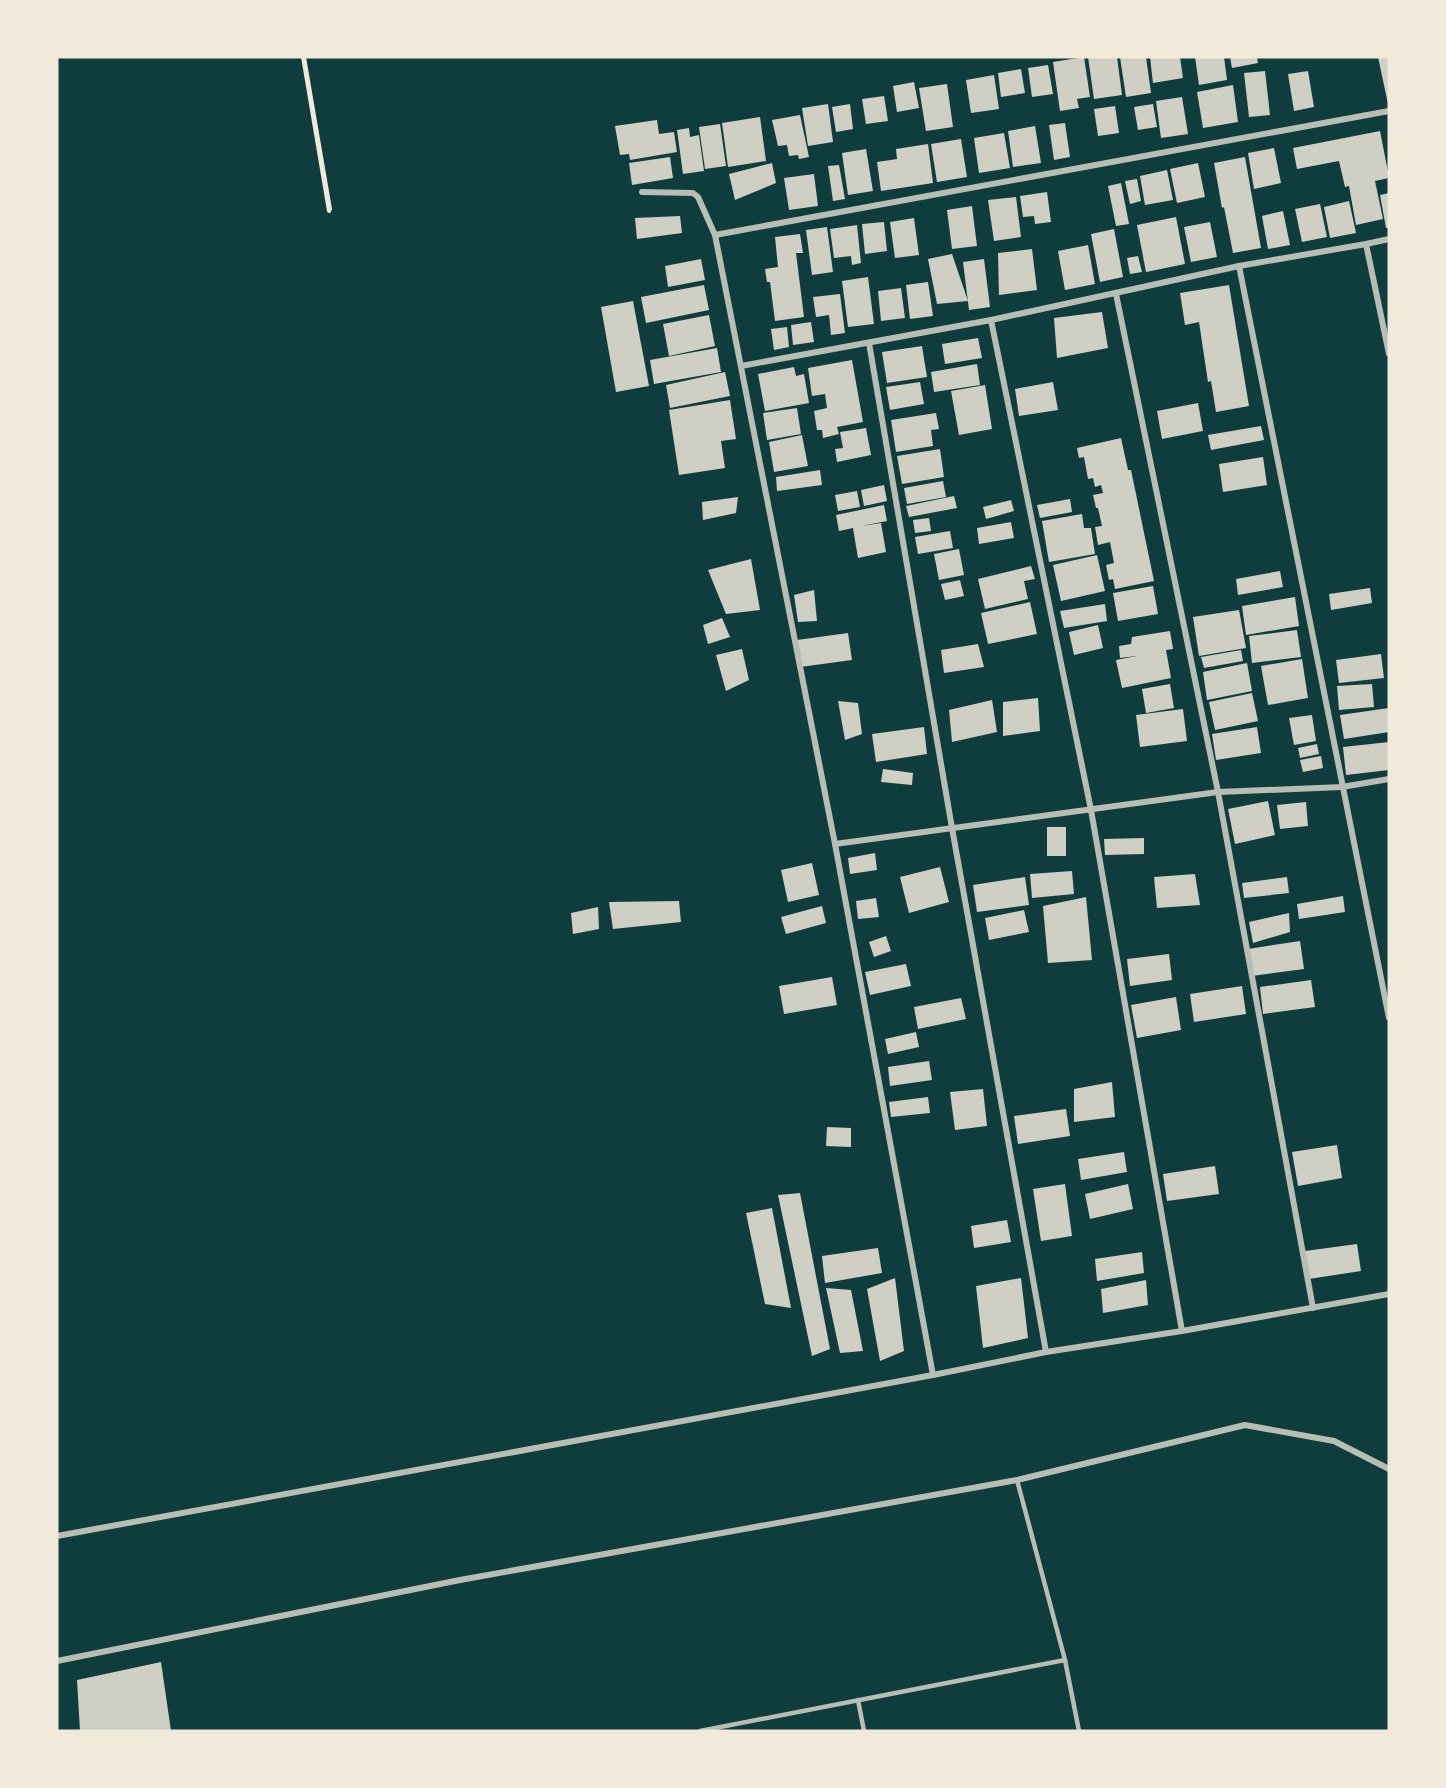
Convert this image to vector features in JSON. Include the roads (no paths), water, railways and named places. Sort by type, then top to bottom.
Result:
[{"type":"street","points":[[715,235],[1389,111]]},
{"type":"street","points":[[642,192],[693,193],[698,196],[715,235],[835,844],[933,1376]]},
{"type":"street","points":[[741,366],[991,320],[1239,266],[1389,239]]},
{"type":"street","points":[[1366,244],[1389,354]]},
{"type":"street","points":[[1239,266],[1389,1018]]},
{"type":"street","points":[[1116,294],[1218,792],[1313,1308]]},
{"type":"street","points":[[991,320],[1091,810],[1182,1331]]},
{"type":"street","points":[[869,343],[952,828],[1046,1352]]},
{"type":"street","points":[[835,844],[1218,792],[1342,787],[1389,779]]},
{"type":"street","points":[[57,1536],[933,1376],[1046,1352],[1182,1331],[1389,1294]]},
{"type":"street","points":[[57,1660],[460,1580],[1017,1480],[1245,1425],[1334,1441],[1389,1469]]},
{"type":"lane","points":[[1017,1480],[1065,1660],[1079,1731]]},
{"type":"lane","points":[[700,1731],[1065,1660]]},
{"type":"lane","points":[[858,1700],[864,1731]]}]
